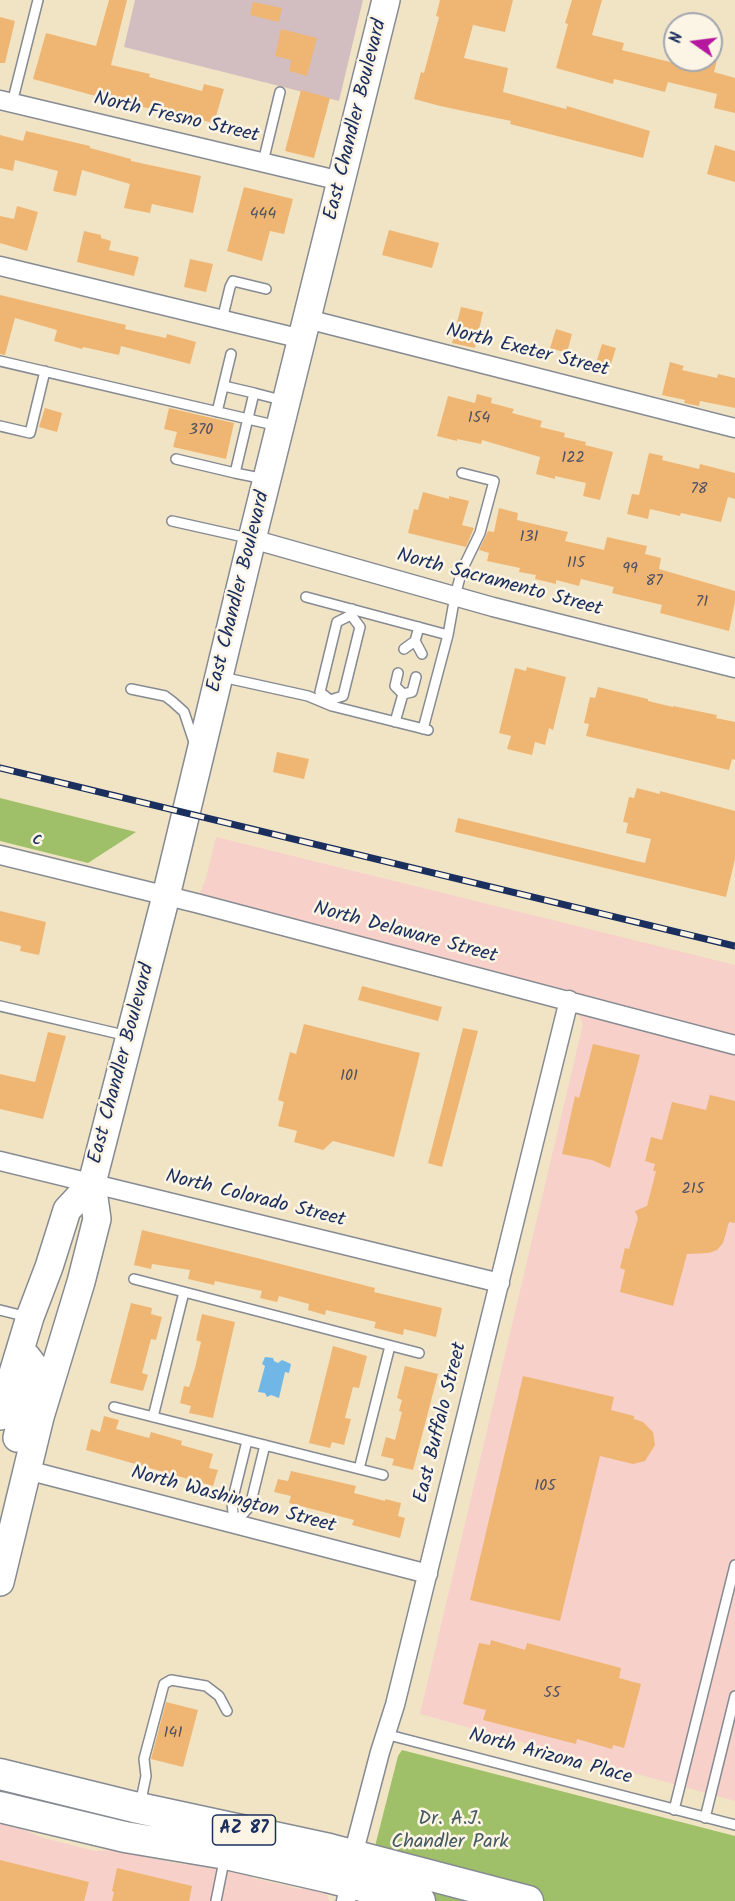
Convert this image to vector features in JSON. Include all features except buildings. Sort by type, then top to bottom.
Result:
[{"type":"main road","name":"East Chandler Boulevard","points":[[0,1582],[40,1417],[81,1282],[97,1219],[92,1183],[166,896],[386,0]]},
{"type":"main road","name":"East Chandler Boulevard","points":[[0,1416],[30,1317],[67,1210],[92,1183]]},
{"type":"main road","points":[[20,1349],[33,1365],[15,1452],[19,1464],[27,1470]]},
{"type":"main road","name":"AZ 87","points":[[0,1774],[140,1808],[350,1880],[420,1901]]},
{"type":"main road","name":"AZ 87","points":[[0,1807],[125,1837],[226,1854],[350,1880],[528,1901]]},
{"type":"street","name":"North Fresno Street","points":[[6,102],[341,181]]},
{"type":"street","name":"North Exeter Street","points":[[0,266],[222,320],[305,329],[735,428]]},
{"type":"street","name":"North Sacramento Street","points":[[252,539],[454,596],[735,668]]},
{"type":"street","name":"c","points":[[0,855],[63,871]]},
{"type":"street","name":"North Delaware Street","points":[[63,871],[569,1000],[735,1045]]},
{"type":"street","name":"East Buffalo Street","points":[[350,1880],[569,1000]]},
{"type":"street","name":"North Colorado Street","points":[[0,1161],[500,1282]]},
{"type":"street","name":"North Washington Street","points":[[27,1470],[428,1574]]},
{"type":"lane","points":[[6,102],[38,0]]},
{"type":"lane","points":[[263,162],[280,92]]},
{"type":"lane","points":[[222,320],[233,281],[266,289]]},
{"type":"lane","points":[[217,412],[231,354]]},
{"type":"lane","points":[[0,361],[248,419],[283,414]]},
{"type":"lane","points":[[0,426],[30,434],[45,371]]},
{"type":"lane","points":[[224,386],[254,393],[283,414]]},
{"type":"lane","points":[[235,473],[254,393]]},
{"type":"lane","points":[[176,459],[267,480]]},
{"type":"lane","points":[[219,676],[308,696],[426,730],[448,635],[454,596],[462,570],[480,533],[495,481],[462,473]]},
{"type":"lane","points":[[172,521],[252,539]]},
{"type":"lane","points":[[306,597],[351,612],[448,635]]},
{"type":"lane","points":[[332,704],[343,696],[360,627],[351,612]]},
{"type":"lane","points":[[332,704],[320,692],[337,622],[351,612]]},
{"type":"lane","points":[[404,650],[415,641],[419,627]]},
{"type":"lane","points":[[415,641],[422,654]]},
{"type":"lane","points":[[398,673],[395,686],[403,694]]},
{"type":"lane","points":[[403,694],[412,692],[416,677]]},
{"type":"lane","points":[[131,689],[165,696],[184,712],[199,759]]},
{"type":"lane","points":[[395,722],[403,694]]},
{"type":"lane","points":[[0,1006],[130,1036]]},
{"type":"lane","points":[[135,1279],[419,1353]]},
{"type":"lane","points":[[153,1417],[184,1292]]},
{"type":"lane","points":[[0,1310],[30,1317]]},
{"type":"lane","points":[[359,1469],[390,1346]]},
{"type":"lane","points":[[114,1407],[383,1475]]},
{"type":"lane","points":[[234,1524],[232,1502],[247,1441]]},
{"type":"lane","points":[[234,1524],[250,1506],[265,1446]]},
{"type":"lane","points":[[674,1810],[735,1565]]},
{"type":"lane","points":[[140,1808],[146,1776],[144,1759],[164,1684],[171,1680],[206,1686],[219,1696],[227,1711]]},
{"type":"lane","points":[[705,1818],[735,1696]]},
{"type":"lane","name":"North Arizona Place","points":[[385,1734],[735,1826]]},
{"type":"lane","points":[[216,1901],[226,1854]]},
{"type":"shaded area","points":[[135,0],[363,0],[339,101],[124,47]]},
{"type":"shaded area","points":[[216,837],[735,965],[735,1801],[420,1714],[583,1024],[570,1000],[196,903],[206,878]]},
{"type":"shaded area","points":[[0,1819],[40,1837],[95,1851],[116,1850],[187,1865],[192,1861],[248,1872],[253,1878],[300,1889],[306,1887],[325,1891],[329,1901],[0,1901]]},
{"type":"green space","points":[[0,798],[136,832],[88,863],[0,841]]},
{"type":"green space","name":"Dr. A.J. Chandler Park","points":[[402,1750],[735,1836],[735,1901],[361,1901],[398,1756]]},
{"type":"water","points":[[265,1357],[273,1358],[278,1363],[282,1360],[291,1364],[289,1373],[285,1372],[279,1398],[271,1395],[267,1397],[265,1393],[258,1392]]},
{"type":"railway","points":[[0,768],[735,946]]}]
